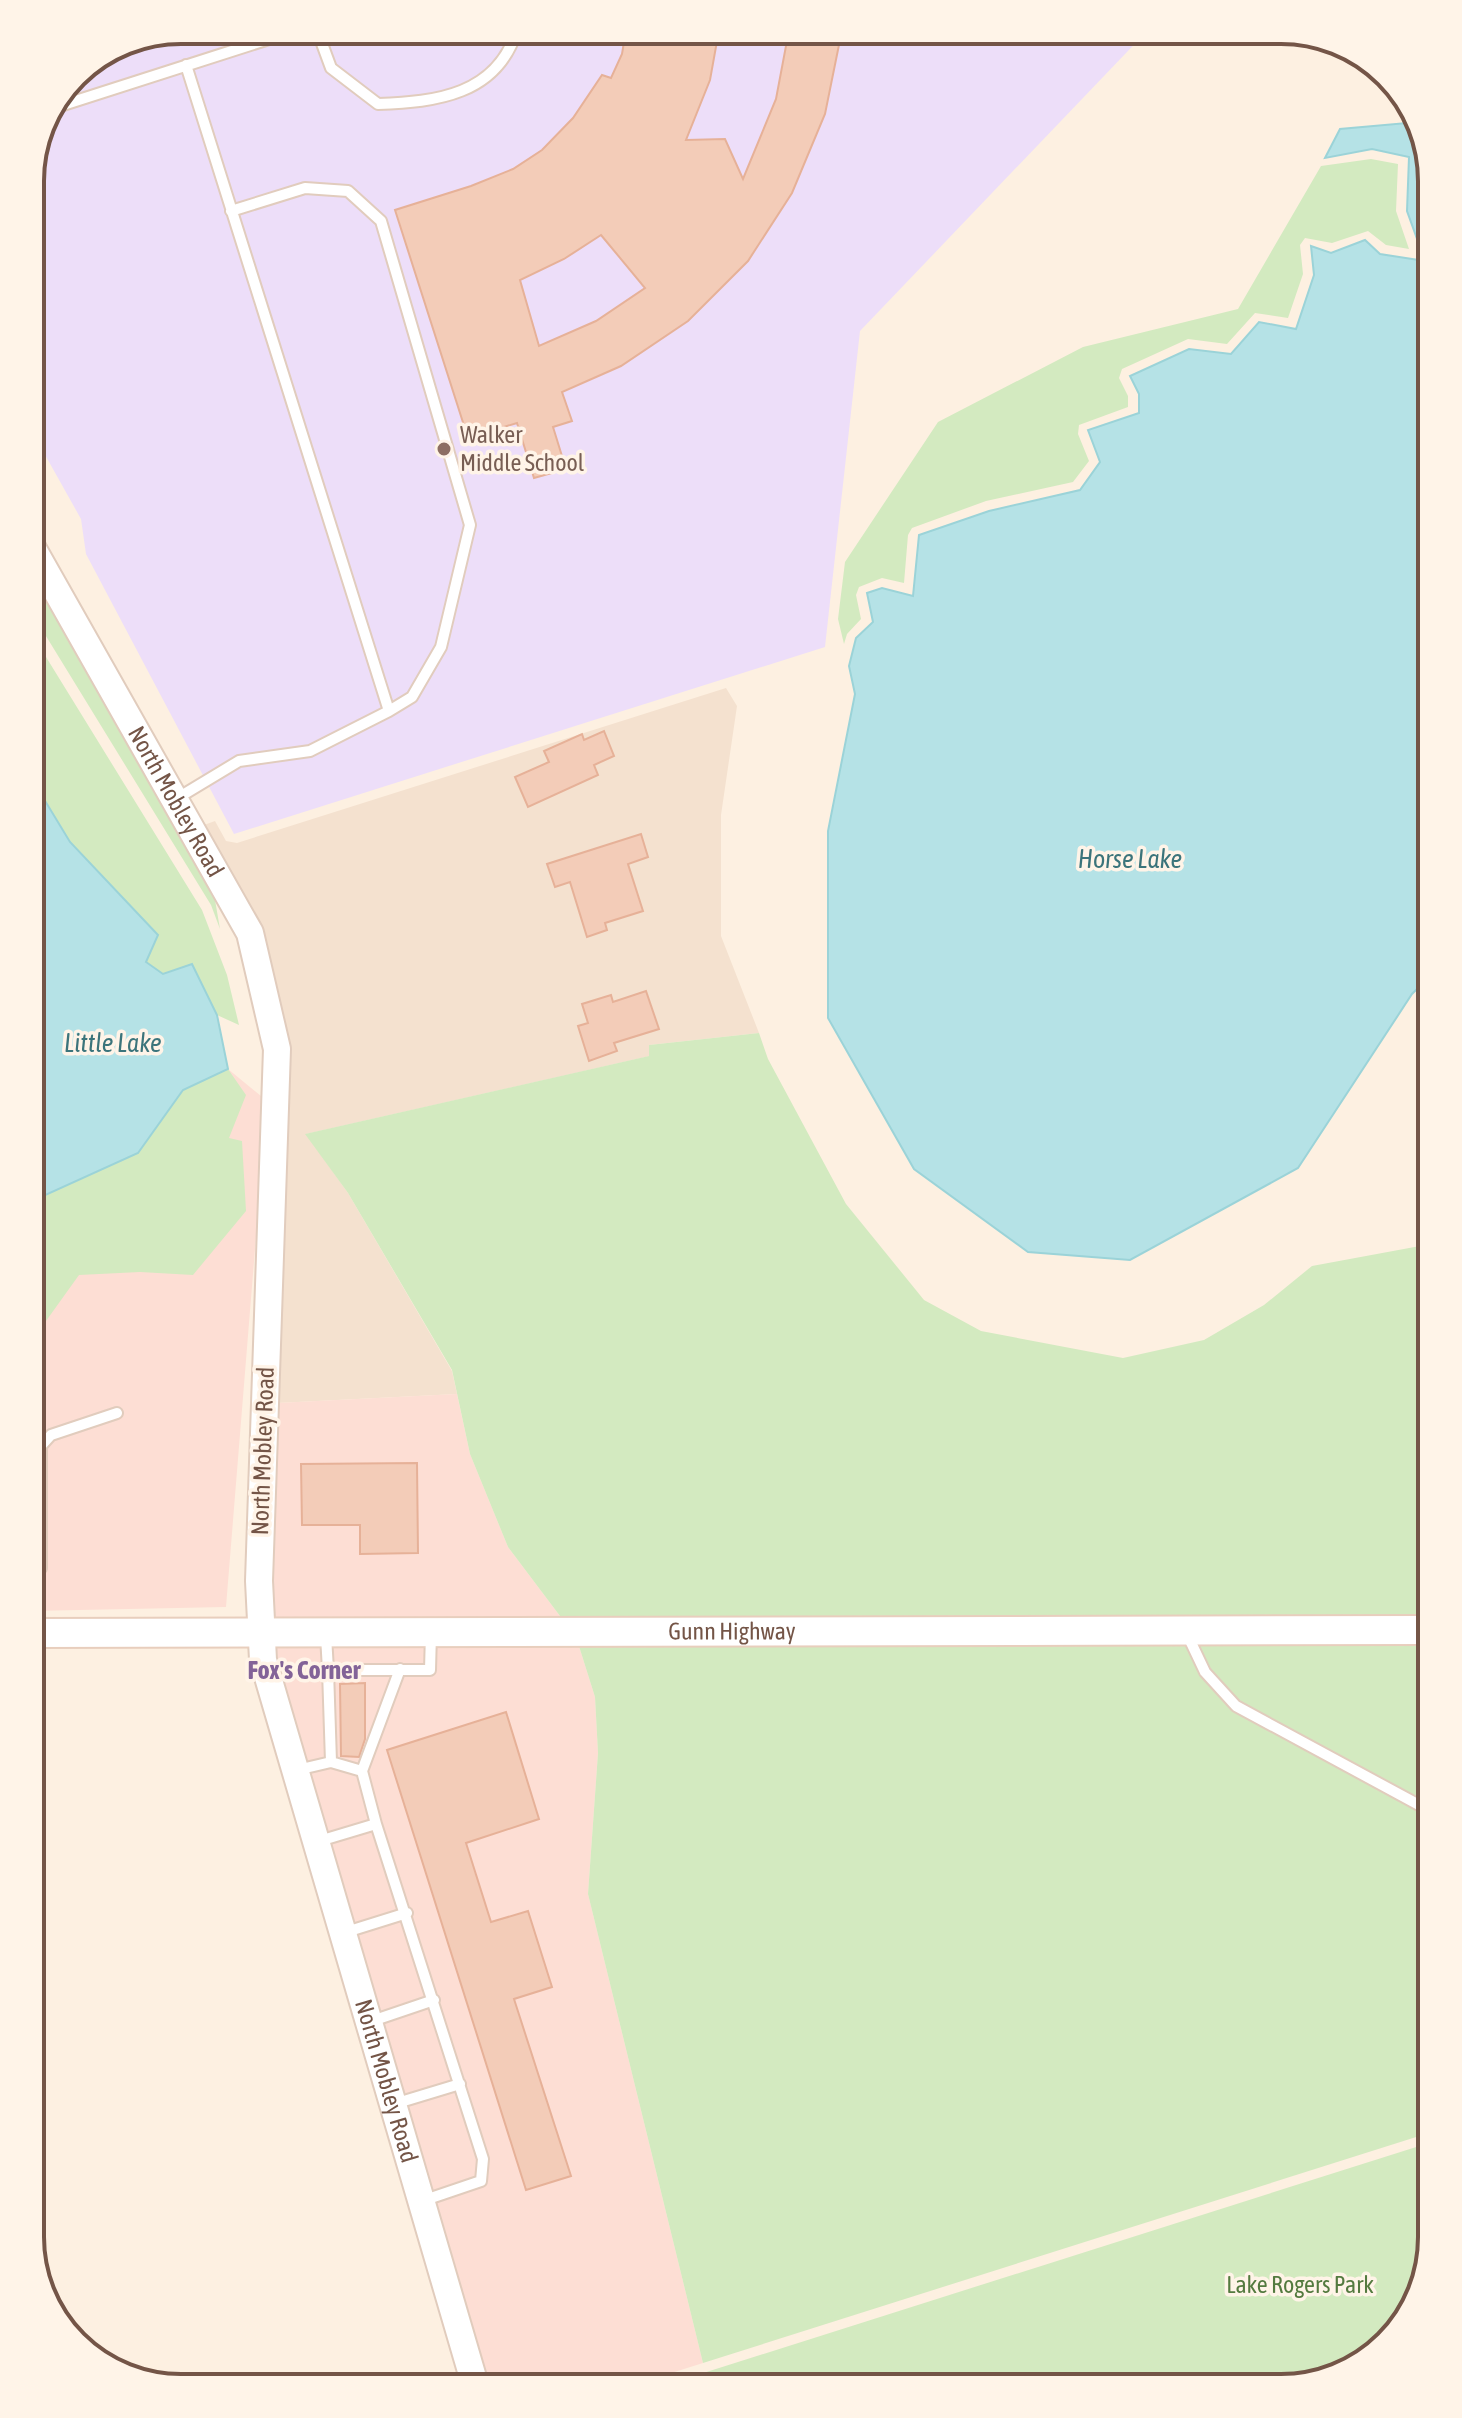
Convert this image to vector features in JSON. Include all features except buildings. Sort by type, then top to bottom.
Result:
[{"type":"main road","name":"Gunn Highway","points":[[44,1633],[1418,1630]]},
{"type":"street","name":"North Mobley Road","points":[[44,569],[250,933],[277,1049],[259,1632],[268,1688],[472,2374]]},
{"type":"lane","points":[[68,103],[253,44]]},
{"type":"lane","points":[[322,44],[331,68],[378,104],[429,103],[479,84],[513,44]]},
{"type":"lane","points":[[186,65],[389,711]]},
{"type":"lane","points":[[175,800],[239,761],[310,751],[412,697],[441,647],[470,525],[381,221],[348,191],[305,188],[231,211]]},
{"type":"lane","points":[[44,1443],[51,1435],[117,1413]]},
{"type":"lane","points":[[1185,1630],[1205,1672],[1236,1706],[1418,1804]]},
{"type":"lane","points":[[326,1631],[331,1762]]},
{"type":"lane","points":[[328,1670],[430,1670],[431,1632]]},
{"type":"lane","points":[[400,1669],[362,1771],[376,1824],[407,1913],[483,2159],[481,2181],[420,2202]]},
{"type":"lane","points":[[293,1771],[331,1762],[362,1771]]},
{"type":"lane","points":[[314,1843],[376,1824]]},
{"type":"lane","points":[[341,1934],[407,1913]]},
{"type":"lane","points":[[367,2023],[434,2000]]},
{"type":"lane","points":[[392,2105],[460,2084]]},
{"type":"shaded area","name":"Walker Middle School","points":[[181,44],[1135,44],[860,331],[825,647],[234,834],[86,554],[81,519],[44,453],[44,172],[54,129],[67,105],[84,84],[105,67],[129,54]]},
{"type":"shaded area","points":[[726,688],[737,706],[721,815],[721,936],[759,1033],[649,1045],[650,1056],[306,1134],[348,1193],[452,1371],[457,1394],[277,1403],[290,1046],[204,825],[215,821],[226,841],[237,843]]},
{"type":"shaded area","points":[[228,1069],[267,1101],[226,1607],[44,1611],[44,1197],[69,1187],[183,1090]]},
{"type":"shaded area","points":[[457,1394],[470,1454],[508,1547],[563,1620],[272,1620],[277,1403]]},
{"type":"shaded area","points":[[273,1643],[578,1643],[595,1697],[598,1753],[588,1894],[703,2363],[668,2374],[485,2374],[281,1685]]},
{"type":"green space","points":[[1371,159],[1398,164],[1396,211],[1409,249],[1386,245],[1368,231],[1332,243],[1305,238],[1300,245],[1303,274],[1288,318],[1255,313],[1227,344],[1188,339],[1122,369],[1119,378],[1128,396],[1128,407],[1079,425],[1078,434],[1089,461],[1073,482],[986,501],[912,528],[908,535],[904,583],[882,578],[859,587],[856,595],[861,619],[847,634],[844,644],[838,619],[845,562],[938,422],[1083,347],[1238,309],[1321,166]]},
{"type":"green space","points":[[44,595],[214,894],[220,929],[211,905],[44,633]]},
{"type":"green space","points":[[44,654],[202,910],[227,975],[239,1025],[217,1015],[192,964],[163,974],[145,962],[158,935],[70,842],[44,799]]},
{"type":"green space","points":[[759,1033],[768,1059],[846,1204],[924,1300],[981,1331],[1123,1358],[1204,1340],[1264,1305],[1312,1266],[1418,1246],[1418,1619],[563,1620],[508,1547],[470,1454],[452,1370],[348,1193],[305,1134],[649,1056],[649,1045]]},
{"type":"green space","points":[[228,1069],[246,1095],[229,1138],[242,1141],[246,1211],[193,1275],[140,1272],[79,1275],[44,1322],[44,1196],[138,1153],[183,1090]]},
{"type":"green space","points":[[1418,1641],[1418,2136],[703,2363],[588,1894],[598,1753],[595,1697],[578,1643]]},
{"type":"green space","name":"Lake Rogers Park","points":[[1418,2146],[1417,2255],[1404,2297],[1395,2313],[1371,2340],[1325,2367],[1281,2374],[700,2374]]},
{"type":"water","name":"Horse Lake","points":[[1405,123],[1417,163],[1418,242],[1407,211],[1409,157],[1372,149],[1325,158],[1340,129]]},
{"type":"water","name":"Horse Lake","points":[[1365,240],[1380,254],[1418,260],[1418,988],[1298,1168],[1130,1260],[1028,1252],[914,1169],[828,1018],[828,831],[855,694],[849,666],[856,638],[873,622],[867,593],[882,588],[913,596],[919,535],[989,511],[1080,490],[1100,462],[1088,430],[1139,413],[1139,394],[1130,376],[1189,349],[1231,354],[1259,322],[1296,329],[1314,275],[1311,246],[1331,253]]},
{"type":"water","name":"Little Lake","points":[[44,799],[70,842],[158,935],[146,962],[163,974],[192,964],[217,1015],[228,1069],[183,1090],[138,1153],[44,1196]]},
{"type":"place","name":"Walker Middle School","points":[[444,449]]},
{"type":"district","name":"Fox's Corner","points":[[304,1670]]}]
